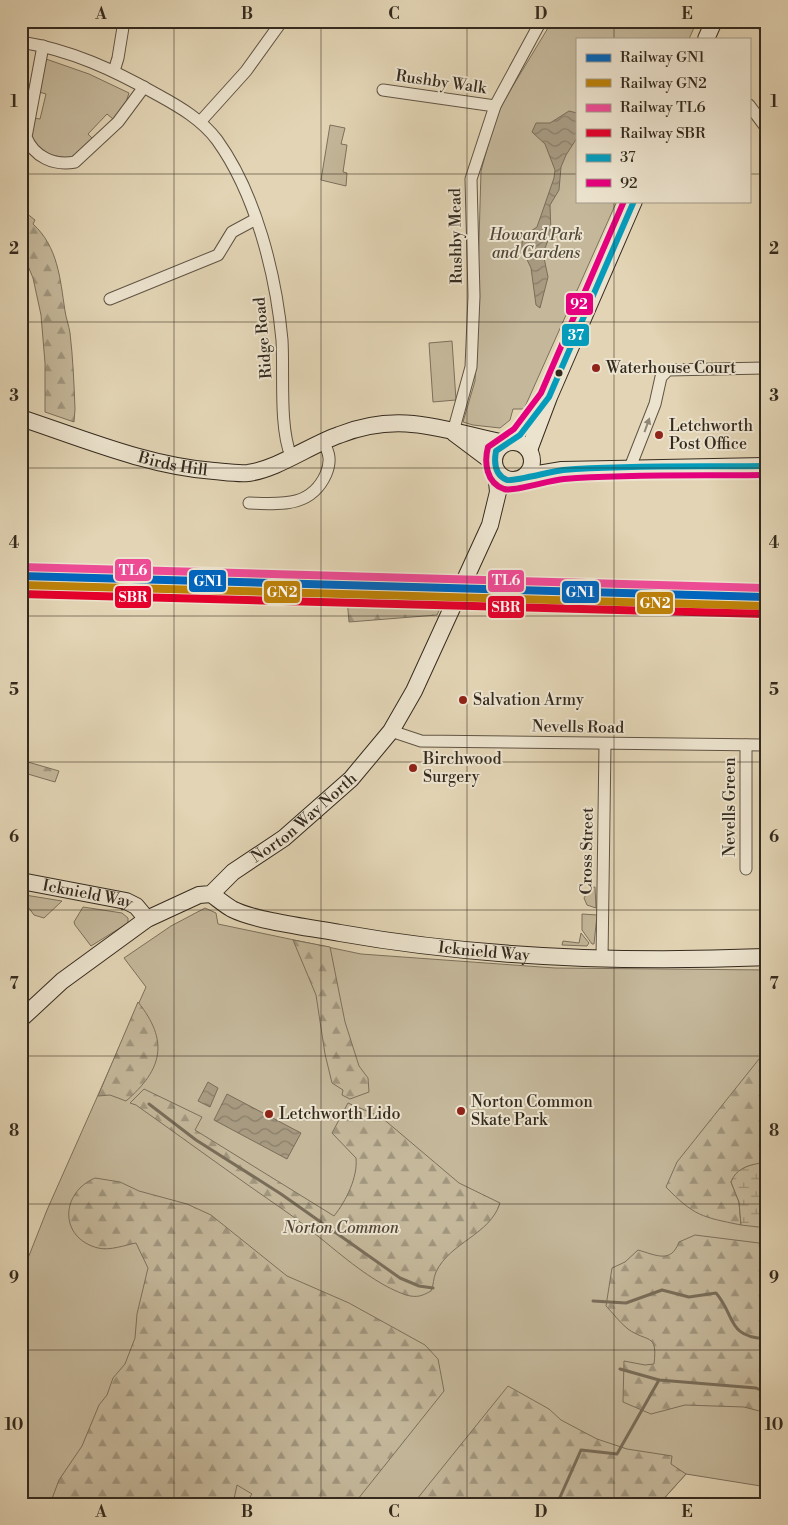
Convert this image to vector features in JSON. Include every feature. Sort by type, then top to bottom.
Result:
[{"type":"street","points":[[114,71],[124,21]]},
{"type":"street","points":[[200,122],[246,71],[282,21]]},
{"type":"street","name":"Rushby Mead","points":[[452,432],[471,367],[474,296],[471,179],[495,106],[540,21]]},
{"type":"street","points":[[706,38],[714,21]]},
{"type":"street","points":[[759,21],[767,28]]},
{"type":"street","name":"Ridge Road","points":[[21,42],[77,55],[114,71],[144,87],[200,122],[217,139],[232,164],[256,219],[276,290],[282,340],[287,447],[292,456]]},
{"type":"street","points":[[43,46],[26,136],[33,148],[51,162],[75,162],[118,122],[144,87]]},
{"type":"street","name":"Rushby Walk","points":[[383,90],[495,106]]},
{"type":"street","points":[[750,106],[767,129]]},
{"type":"street","points":[[767,166],[767,178]]},
{"type":"street","points":[[523,478],[531,470],[531,453],[549,397],[634,202]]},
{"type":"street","points":[[110,298],[218,255],[232,232],[256,219]]},
{"type":"street","points":[[629,470],[655,404],[661,377],[668,370],[767,368]]},
{"type":"street","points":[[549,397],[520,435],[496,451],[494,466],[506,480],[562,470],[767,466]]},
{"type":"street","name":"Birds Hill","points":[[21,418],[153,461],[188,469],[248,473],[266,469],[355,429],[400,422],[421,424],[452,432],[468,433],[508,442]]},
{"type":"street","name":"Birds Hill","points":[[452,432],[494,466]]},
{"type":"street","points":[[249,503],[287,504],[311,494],[322,481],[329,464],[328,451],[323,442]]},
{"type":"street","points":[[508,442],[524,445],[531,453],[562,470]]},
{"type":"street","name":"Norton Way North","points":[[490,525],[498,492],[494,466]]},
{"type":"street","name":"Norton Way North","points":[[21,1019],[62,981],[147,919],[199,895],[211,894],[233,872],[284,838],[329,801],[351,779],[391,731],[414,691],[490,525],[523,478]]},
{"type":"street","name":"Nevells Road","points":[[391,731],[421,741],[767,745]]},
{"type":"street","name":"Cross Street","points":[[602,959],[605,744]]},
{"type":"street","name":"Nevells Green","points":[[746,745],[746,869]]},
{"type":"street","name":"Icknield Way","points":[[21,881],[126,900],[136,906],[147,919]]},
{"type":"street","name":"Icknield Way","points":[[211,894],[233,909],[248,914],[411,945],[602,959],[767,957]]},
{"type":"green space","name":"Howard Park and Gardens","points":[[555,21],[697,21],[689,38],[576,38],[576,202],[617,202],[524,409],[513,409],[510,420],[500,428],[473,425],[463,422],[475,381],[481,171],[497,112],[548,28]]},
{"type":"green space","points":[[46,59],[89,74],[129,93],[125,105],[113,119],[107,114],[88,134],[94,140],[70,158],[48,153],[31,137],[34,118],[40,119],[46,94],[39,92]]},
{"type":"green space","points":[[330,125],[345,128],[341,144],[347,145],[343,172],[347,173],[346,186],[321,180]]},
{"type":"green space","points":[[21,209],[35,220],[33,224],[48,243],[56,264],[70,333],[73,361],[74,422],[45,412],[45,363],[41,315],[33,278],[21,249]]},
{"type":"green space","points":[[452,341],[456,400],[433,402],[429,343]]},
{"type":"green space","points":[[347,598],[443,602],[437,615],[349,622]]},
{"type":"green space","points":[[21,760],[59,771],[55,782],[21,772]]},
{"type":"green space","points":[[595,887],[596,908],[587,905],[584,898],[590,888]]},
{"type":"green space","points":[[25,895],[62,901],[44,918],[34,915],[23,900]]},
{"type":"green space","points":[[83,907],[122,913],[128,918],[128,923],[91,946],[74,922]]},
{"type":"green space","name":"Norton Common","points":[[205,908],[216,913],[218,924],[361,954],[555,968],[767,970],[767,1487],[686,1474],[659,1504],[21,1504],[21,1276],[47,1210],[146,987],[124,958],[171,926]]},
{"type":"green space","points":[[582,914],[597,915],[594,944],[592,944],[582,930]]},
{"type":"green space","points":[[581,933],[589,943],[587,946],[562,945],[563,941],[579,943]]},
{"type":"green space","points":[[293,940],[330,947],[345,1022],[359,1066],[368,1078],[369,1092],[350,1099],[342,1095],[343,1090],[332,1083],[325,1054],[316,995]]},
{"type":"green space","points":[[138,1002],[148,1016],[158,1042],[158,1054],[154,1066],[148,1078],[126,1101],[110,1095],[98,1096]]},
{"type":"green space","points":[[767,1049],[767,1166],[751,1165],[746,1167],[737,1173],[731,1182],[739,1202],[741,1225],[699,1214],[684,1204],[666,1187],[677,1162]]},
{"type":"green space","points":[[144,1089],[202,1117],[195,1130],[334,1216],[350,1188],[356,1165],[356,1158],[332,1133],[348,1103],[381,1117],[459,1183],[500,1203],[488,1223],[450,1253],[442,1262],[435,1274],[431,1291],[419,1296],[406,1295],[375,1280],[302,1223],[136,1105],[130,1103]]},
{"type":"green space","points":[[760,1163],[767,1166],[767,1228],[741,1225],[739,1202],[731,1182],[742,1169]]},
{"type":"green space","points":[[95,1178],[120,1182],[139,1191],[187,1204],[211,1215],[287,1276],[349,1303],[425,1345],[438,1359],[444,1391],[354,1504],[245,1504],[252,1494],[237,1485],[234,1499],[229,1504],[50,1504],[59,1480],[82,1446],[99,1405],[107,1395],[113,1378],[125,1364],[135,1338],[137,1314],[148,1268],[136,1243],[103,1249],[85,1243],[76,1235],[69,1215],[70,1204],[75,1194],[83,1185]]},
{"type":"green space","points":[[695,1235],[767,1244],[767,1413],[744,1407],[685,1405],[651,1414],[623,1402],[624,1361],[645,1365],[654,1364],[655,1354],[653,1343],[650,1340],[625,1327],[606,1306],[612,1268],[625,1262],[638,1250],[667,1256],[676,1249],[679,1242]]},
{"type":"green space","points":[[508,1386],[549,1409],[561,1420],[597,1439],[627,1449],[672,1456],[671,1464],[686,1474],[659,1504],[413,1504]]},
{"type":"water","points":[[569,111],[576,113],[576,140],[561,167],[559,190],[550,205],[551,233],[543,253],[548,277],[540,308],[536,305],[531,268],[522,249],[522,242],[528,233],[537,227],[554,178],[555,170],[545,144],[532,132],[536,123],[550,123]]},
{"type":"water","points":[[208,1082],[218,1088],[210,1107],[198,1101]]},
{"type":"water","points":[[227,1094],[301,1133],[287,1159],[214,1120]]},
{"type":"waterway","points":[[149,1104],[196,1140],[281,1194],[400,1278],[419,1286],[433,1288]]},
{"type":"waterway","points":[[593,1301],[626,1303],[662,1290],[689,1297],[716,1293],[738,1330],[754,1337],[767,1339]]},
{"type":"waterway","points":[[620,1369],[659,1380],[756,1388],[767,1393]]},
{"type":"waterway","points":[[557,1504],[581,1450],[617,1454],[659,1380]]},
{"type":"rail line","name":"TL6","points":[[21,567],[767,588]]},
{"type":"rail line","name":"GN1","points":[[21,576],[767,597]]},
{"type":"rail line","name":"GN2","points":[[21,585],[767,606]]},
{"type":"rail line","name":"SBR","points":[[21,594],[767,614]]},
{"type":"transit line","name":"92","points":[[624,202],[541,393],[514,429],[488,447],[486,459],[490,477],[498,486],[509,489],[558,480],[589,477],[767,475]]},
{"type":"transit line","name":"37","points":[[634,202],[549,397],[520,435],[496,451],[495,464],[497,472],[503,478],[510,480],[563,470],[588,468],[767,466]]},
{"type":"place","name":"Waterhouse Court","points":[[596,368]]},
{"type":"place","name":"Letchworth Post Office","points":[[659,435]]},
{"type":"place","name":"Salvation Army","points":[[463,700]]},
{"type":"place","name":"Birchwood Surgery","points":[[413,768]]},
{"type":"place","name":"Norton Common Skate Park","points":[[461,1111]]},
{"type":"place","name":"Letchworth Lido","points":[[269,1114]]}]
